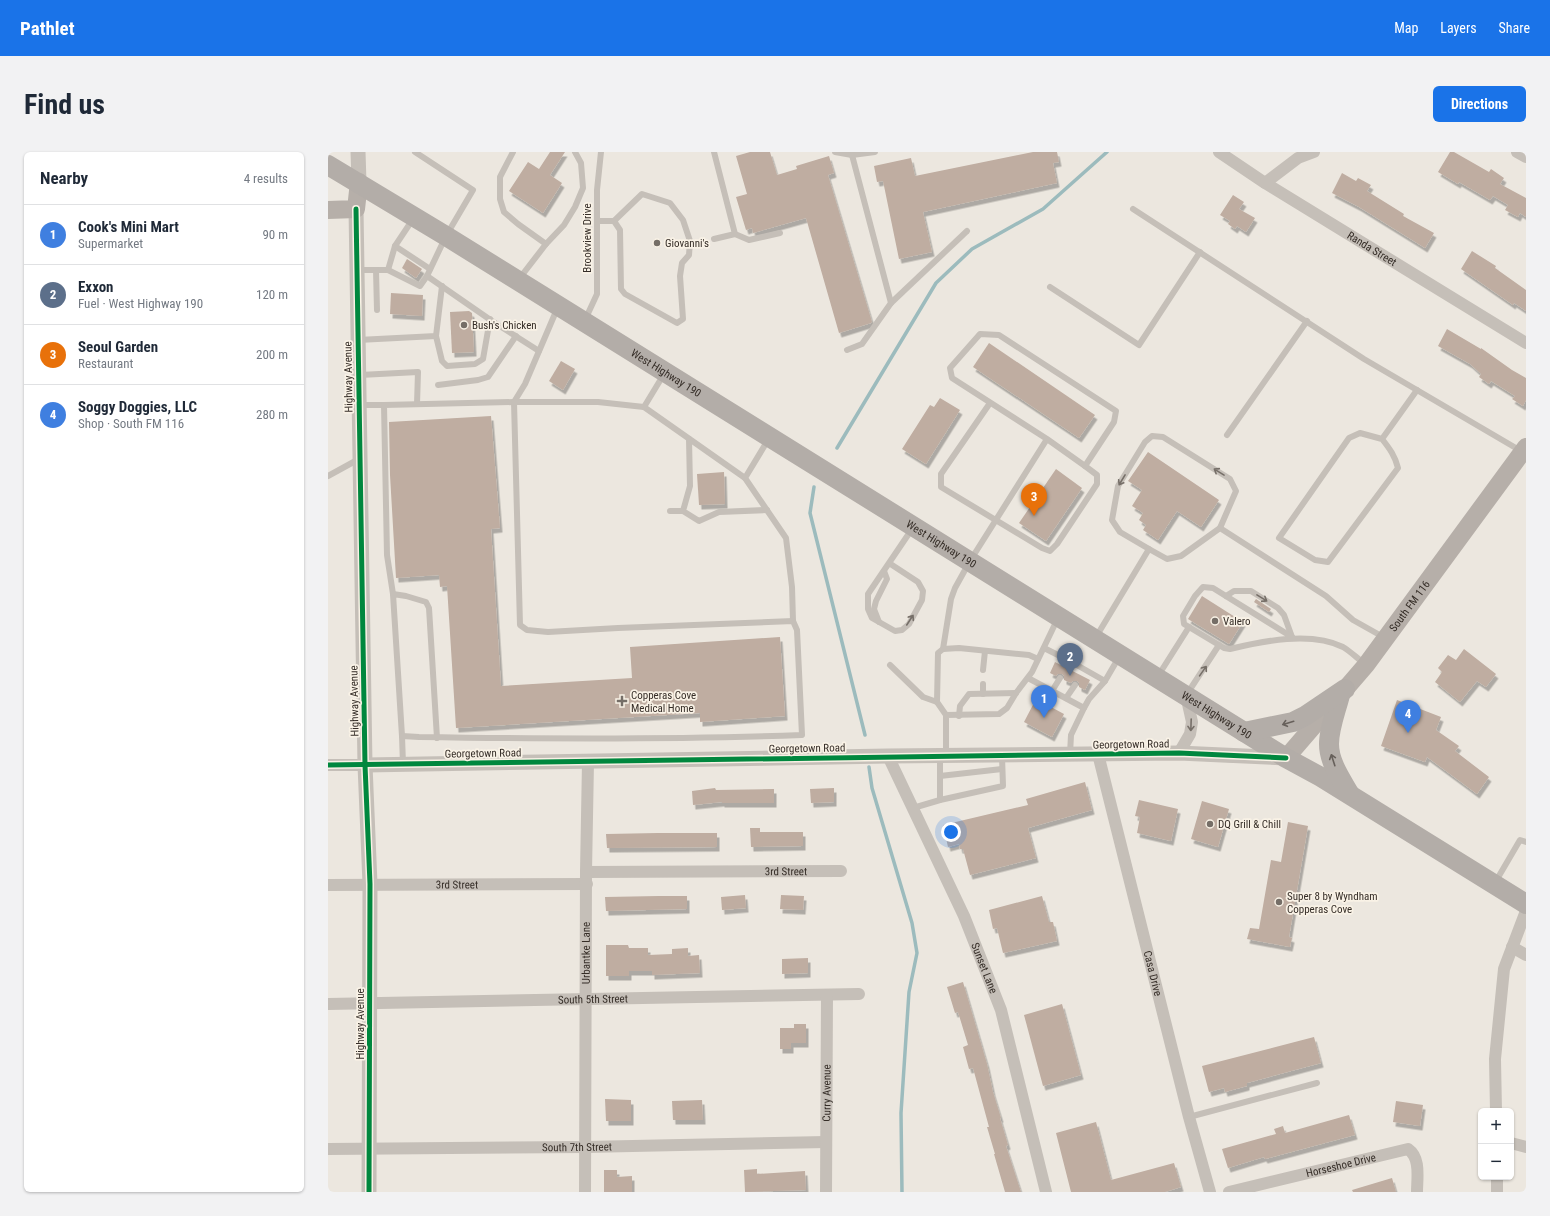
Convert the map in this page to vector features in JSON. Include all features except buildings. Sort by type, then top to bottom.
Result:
[{"type":"main road","name":"West Highway 190","points":[[328,165],[359,182],[914,526],[1120,656],[1186,695],[1286,758],[1321,777],[1526,904]]},
{"type":"main road","points":[[328,210],[356,209],[359,182]]},
{"type":"main road","name":"South FM 116","points":[[1286,758],[1366,665],[1524,449]]},
{"type":"main road","points":[[1244,732],[1293,722],[1343,692]]},
{"type":"main road","points":[[1343,692],[1330,731],[1329,745],[1331,758],[1350,795]]},
{"type":"street","points":[[358,152],[359,182]]},
{"type":"street","name":"Randa Street","points":[[1219,152],[1265,183],[1526,343]]},
{"type":"street","points":[[1265,183],[1298,158],[1314,152]]},
{"type":"street","points":[[1517,152],[1526,158]]},
{"type":"street","name":"Highway Avenue","points":[[356,209],[365,765],[370,884],[369,1192]]},
{"type":"street","points":[[1179,753],[1190,734],[1192,722],[1186,695]]},
{"type":"street","name":"Georgetown Road","points":[[328,765],[888,756],[943,756],[1002,762],[1070,754],[1179,753],[1286,758]]},
{"type":"street","name":"Casa Drive","points":[[1098,754],[1189,1117],[1210,1192]]},
{"type":"street","name":"Sunset Lane","points":[[888,756],[964,916],[1001,1010],[1046,1192]]},
{"type":"street","name":"Urbantke Lane","points":[[586,1192],[586,878],[588,762]]},
{"type":"street","name":"3rd Street","points":[[328,884],[841,871]]},
{"type":"street","points":[[1496,1108],[1495,1059],[1504,970],[1526,911]]},
{"type":"street","points":[[1512,947],[1526,955]]},
{"type":"street","name":"Curry Avenue","points":[[826,1192],[827,994]]},
{"type":"street","name":"South 5th Street","points":[[328,1004],[859,994]]},
{"type":"street","name":"South 7th Street","points":[[328,1149],[585,1147],[826,1142]]},
{"type":"street","points":[[1514,1144],[1526,1147]]},
{"type":"street","name":"Horseshoe Drive","points":[[1229,1192],[1408,1149],[1414,1156],[1417,1163],[1417,1192]]},
{"type":"street","points":[[1497,1180],[1497,1192]]},
{"type":"lane","points":[[358,270],[388,270],[420,286],[427,276],[446,236],[473,190],[415,152]]},
{"type":"lane","points":[[513,152],[500,177],[500,199],[504,212],[546,244]]},
{"type":"lane","points":[[518,281],[546,244],[564,224],[575,207],[584,188],[581,163],[575,152]]},
{"type":"lane","name":"Brookview Drive","points":[[584,322],[597,294],[597,190],[601,152]]},
{"type":"lane","points":[[714,152],[735,234]]},
{"type":"lane","points":[[835,152],[852,155],[875,152]]},
{"type":"lane","points":[[852,155],[892,303]]},
{"type":"lane","points":[[597,221],[614,221],[642,194],[670,204],[683,220],[690,241],[689,255],[682,263],[680,276],[683,319],[677,323],[624,294],[621,289],[620,230],[614,221]]},
{"type":"lane","points":[[1133,209],[1364,359],[1524,449]]},
{"type":"lane","points":[[388,270],[395,246],[415,217]]},
{"type":"lane","points":[[847,350],[862,344],[892,303],[967,231]]},
{"type":"lane","points":[[714,239],[735,234],[749,240],[780,233]]},
{"type":"lane","points":[[395,246],[430,269]]},
{"type":"lane","points":[[1050,287],[1139,345],[1200,252]]},
{"type":"lane","points":[[376,270],[377,310]]},
{"type":"lane","points":[[427,276],[539,351]]},
{"type":"lane","points":[[442,286],[436,336],[442,361],[447,366],[475,364],[483,359],[490,319]]},
{"type":"lane","points":[[559,306],[525,384],[514,402],[520,625],[527,630],[548,632],[793,621]]},
{"type":"lane","points":[[1227,435],[1307,321]]},
{"type":"lane","points":[[990,403],[941,474],[941,487],[1042,548],[1050,551],[1057,544],[1097,484],[1097,474],[1085,466],[1047,439],[952,378],[950,368],[980,334],[998,335],[1116,411],[1114,422],[1085,466]]},
{"type":"lane","points":[[358,340],[436,336]]},
{"type":"lane","points":[[438,385],[478,380],[488,377],[516,336]]},
{"type":"lane","points":[[358,375],[418,372],[417,404]]},
{"type":"lane","points":[[644,407],[665,372]]},
{"type":"lane","points":[[1382,439],[1417,390]]},
{"type":"lane","points":[[359,405],[598,402],[644,407],[745,478],[786,538],[792,587],[793,621],[797,630],[802,735],[704,739],[588,740],[436,738],[402,736]]},
{"type":"lane","points":[[384,405],[387,555],[393,594],[403,764]]},
{"type":"lane","points":[[1360,433],[1382,439],[1392,451],[1398,468],[1328,562],[1315,560],[1279,538],[1349,438],[1360,433]]},
{"type":"lane","points":[[1152,436],[1163,437],[1230,479],[1236,491],[1220,528],[1181,556],[1167,559],[1120,532],[1112,520],[1118,486],[1145,442],[1152,436]]},
{"type":"lane","points":[[745,478],[770,437]]},
{"type":"lane","points":[[683,510],[690,486],[689,439]]},
{"type":"lane","points":[[943,649],[951,599],[970,562],[1047,439]]},
{"type":"lane","points":[[328,476],[359,459]]},
{"type":"lane","points":[[670,511],[683,510],[699,521],[719,512],[767,510]]},
{"type":"lane","points":[[889,563],[918,582],[923,591],[922,600],[908,624],[902,630],[895,631],[872,618],[868,609],[868,594],[914,526]]},
{"type":"lane","points":[[1220,528],[1326,596],[1353,620],[1386,638]]},
{"type":"lane","points":[[1095,639],[1149,548]]},
{"type":"lane","points":[[879,622],[874,609],[876,601],[887,579],[884,571]]},
{"type":"lane","points":[[1292,637],[1213,588],[1203,587],[1195,596],[1183,616],[1184,624],[1224,648],[1230,649],[1292,637],[1308,638],[1333,643],[1343,647],[1366,665]]},
{"type":"lane","points":[[1226,596],[1234,591],[1251,591],[1278,608],[1284,615],[1292,637]]},
{"type":"lane","points":[[393,594],[426,602],[429,608],[436,738]]},
{"type":"lane","points":[[946,716],[999,714],[1008,708],[1016,693],[1028,678],[1044,648],[1058,616]]},
{"type":"lane","points":[[1157,678],[1189,627]]},
{"type":"lane","points":[[1186,695],[1207,666],[1219,645]]},
{"type":"lane","points":[[936,702],[936,662],[938,653],[943,649],[959,648],[1029,655],[1038,659]]},
{"type":"lane","points":[[1044,648],[1105,681]]},
{"type":"lane","points":[[983,670],[985,651]]},
{"type":"lane","points":[[1070,754],[1071,735],[1084,708],[1089,699],[1105,681],[1120,656]]},
{"type":"lane","points":[[1065,667],[1068,660]]},
{"type":"lane","points":[[890,665],[923,697],[936,702],[946,716],[940,776],[940,800]]},
{"type":"lane","points":[[1081,675],[1083,668]]},
{"type":"lane","points":[[1028,678],[1084,708]]},
{"type":"lane","points":[[1052,691],[1060,678]]},
{"type":"lane","points":[[983,684],[983,694]]},
{"type":"lane","points":[[1066,698],[1075,685]]},
{"type":"lane","points":[[959,716],[960,706],[969,694],[1016,693]]},
{"type":"lane","points":[[913,808],[940,800],[1003,786],[1002,762],[940,776]]},
{"type":"lane","points":[[1494,884],[1520,840],[1526,842]]},
{"type":"lane","points":[[1189,1117],[1317,1084]]},
{"type":"waterway","points":[[837,448],[936,283],[972,249],[1043,209],[1107,152]]},
{"type":"waterway","points":[[814,487],[810,513],[865,735]]},
{"type":"waterway","points":[[869,767],[872,788],[912,923],[917,953],[909,992],[901,1113],[902,1192]]},
{"type":"cycle path","points":[[356,209],[365,765],[370,884],[369,1192]]},
{"type":"cycle path","points":[[328,765],[1179,753],[1286,758]]},
{"type":"place","name":"Giovanni's","points":[[657,243]]},
{"type":"place","name":"Bush's Chicken","points":[[464,325]]},
{"type":"place","name":"Seoul Garden","points":[[1034,516]]},
{"type":"place","name":"Valero","points":[[1215,621]]},
{"type":"place","name":"Exxon","points":[[1070,676]]},
{"type":"place","name":"Copperas Cove Medical Home","points":[[622,701]]},
{"type":"place","name":"Cook's Mini Mart","points":[[1044,718]]},
{"type":"place","name":"Soggy Doggies, LLC","points":[[1408,733]]},
{"type":"place","name":"DQ Grill & Chill","points":[[1210,824]]},
{"type":"place","name":"Super 8 by Wyndham Copperas Cove","points":[[1279,902]]}]
